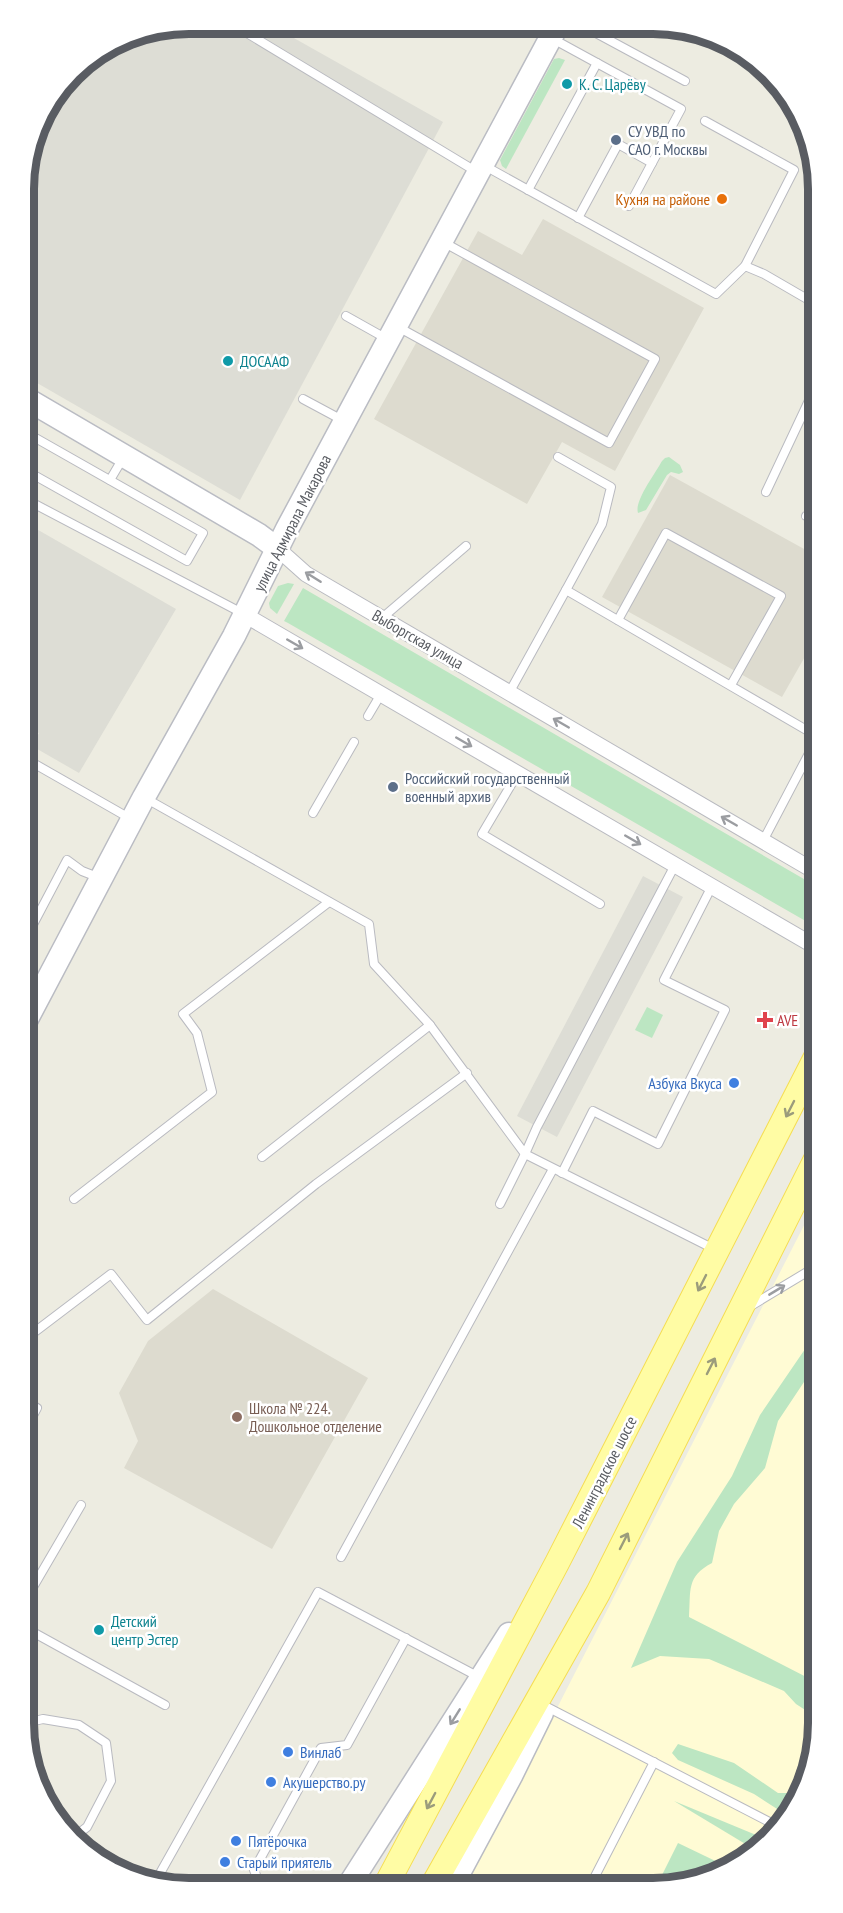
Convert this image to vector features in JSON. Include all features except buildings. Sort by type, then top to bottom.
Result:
[{"type":"main road","name":"Ленинградское шоссе","points":[[390,1878],[557,1563],[808,1073]]},
{"type":"main road","points":[[437,1878],[598,1593],[808,1175]]},
{"type":"street","name":"улица Адмирала Макарова","points":[[34,1005],[144,797],[245,615],[392,333],[553,34]]},
{"type":"street","name":"Выборгская улица","points":[[35,404],[259,535],[306,574],[808,867]]},
{"type":"street","points":[[245,615],[808,941]]},
{"type":"street","points":[[353,1878],[480,1677],[557,1563]]},
{"type":"street","points":[[456,1878],[513,1774],[598,1593]]},
{"type":"lane","points":[[249,34],[481,169],[528,190],[716,294],[745,266],[795,170],[705,121]]},
{"type":"lane","points":[[557,34],[597,63],[681,110],[628,206]]},
{"type":"lane","points":[[598,34],[685,81]]},
{"type":"lane","points":[[528,190],[597,63]]},
{"type":"lane","points":[[578,218],[618,144],[652,163]]},
{"type":"lane","points":[[346,316],[392,333],[609,443],[655,360],[442,242]]},
{"type":"lane","points":[[745,266],[764,274],[808,300]]},
{"type":"lane","points":[[303,399],[345,422]]},
{"type":"lane","points":[[766,492],[808,403]]},
{"type":"lane","points":[[35,438],[203,533],[187,561],[35,476]]},
{"type":"lane","points":[[110,480],[124,456]]},
{"type":"lane","points":[[509,693],[602,524],[611,487],[558,457]]},
{"type":"lane","points":[[35,504],[245,615]]},
{"type":"lane","points":[[618,620],[666,533],[780,596],[731,685]]},
{"type":"lane","points":[[382,618],[466,546]]},
{"type":"lane","points":[[566,590],[808,731]]},
{"type":"lane","points":[[368,716],[381,694]]},
{"type":"lane","points":[[313,813],[354,742]]},
{"type":"lane","points":[[763,841],[808,755]]},
{"type":"lane","points":[[35,764],[132,820]]},
{"type":"lane","points":[[518,773],[482,834],[600,904]]},
{"type":"lane","points":[[144,797],[369,924],[374,964],[430,1024],[525,1154],[718,1251]]},
{"type":"lane","points":[[35,922],[67,860],[82,871],[101,879]]},
{"type":"lane","points":[[500,1204],[537,1127],[675,865]]},
{"type":"lane","points":[[562,1173],[593,1111],[658,1144],[725,1010],[664,980],[712,886]]},
{"type":"lane","points":[[74,1199],[212,1092],[196,1033],[183,1014],[329,902]]},
{"type":"lane","points":[[262,1157],[430,1024]]},
{"type":"lane","points":[[34,1332],[111,1274],[147,1320],[316,1184],[467,1073]]},
{"type":"lane","points":[[341,1557],[553,1169]]},
{"type":"lane","points":[[738,1314],[808,1271]]},
{"type":"lane","points":[[34,1585],[81,1505]]},
{"type":"lane","points":[[159,1876],[318,1592],[480,1677]]},
{"type":"lane","points":[[34,1633],[165,1705]]},
{"type":"lane","points":[[257,1878],[254,1870],[321,1748],[347,1745],[406,1638]]},
{"type":"lane","points":[[545,1706],[772,1823]]},
{"type":"lane","points":[[34,1721],[44,1719],[79,1725],[106,1743],[111,1781],[87,1827],[80,1833]]},
{"type":"lane","points":[[594,1878],[654,1762]]},
{"type":"shaded area","points":[[287,34],[443,122],[240,500],[35,382],[35,179],[46,130],[66,95],[95,66],[121,50],[169,36]]},
{"type":"shaded area","points":[[543,219],[704,308],[615,471],[562,442],[527,504],[374,419],[478,231],[522,255]]},
{"type":"shaded area","points":[[670,475],[808,551],[808,651],[782,697],[602,597]]},
{"type":"shaded area","points":[[35,528],[176,609],[79,773],[35,748],[35,741],[39,733],[35,731]]},
{"type":"shaded area","points":[[643,876],[683,897],[557,1137],[517,1116]]},
{"type":"shaded area","points":[[808,1218],[808,1734],[806,1754],[797,1783],[788,1801],[777,1818],[748,1847],[722,1863],[694,1873],[654,1878],[470,1878]]},
{"type":"shaded area","name":"Школа № 224. Дошкольное отделение","points":[[213,1289],[368,1378],[272,1549],[124,1468],[138,1441],[119,1393],[148,1341]]},
{"type":"green space","points":[[554,59],[565,60],[506,169],[500,160]]},
{"type":"green space","points":[[669,457],[680,465],[683,472],[679,474],[671,472],[667,475],[646,510],[638,513],[639,502],[646,487],[662,461]]},
{"type":"green space","points":[[294,584],[277,614],[270,608],[269,603],[278,586]]},
{"type":"green space","points":[[303,588],[808,881],[808,922],[284,621]]},
{"type":"green space","points":[[647,1007],[663,1015],[652,1038],[635,1030]]},
{"type":"green space","points":[[808,1345],[808,1385],[804,1382],[778,1421],[765,1468],[734,1504],[719,1531],[712,1563],[694,1579],[690,1592],[689,1617],[808,1678],[808,1712],[796,1704],[784,1691],[709,1659],[660,1656],[631,1668],[677,1562],[732,1476],[760,1415]]},
{"type":"green space","points":[[678,1744],[734,1763],[778,1793],[792,1793],[781,1812],[754,1794],[678,1760],[672,1753]]},
{"type":"green space","points":[[674,1801],[759,1836],[749,1846]]},
{"type":"green space","points":[[678,1843],[721,1864],[694,1873],[661,1878]]},
{"type":"place","name":"К. С. Царёву","points":[[567,84]]},
{"type":"place","name":"СУ УВД по САО г. Москвы","points":[[616,140]]},
{"type":"place","name":"Кухня на районе","points":[[722,199]]},
{"type":"place","name":"ДОСААФ","points":[[228,361]]},
{"type":"place","name":"Российский государственный военный архив","points":[[393,787]]},
{"type":"place","name":"AVE","points":[[765,1020]]},
{"type":"place","name":"Азбука Вкуса","points":[[734,1083]]},
{"type":"place","name":"Школа № 224. Дошкольное отделение","points":[[237,1417]]},
{"type":"place","name":"Детский центр Эстер","points":[[99,1630]]},
{"type":"place","name":"Винлаб","points":[[288,1752]]},
{"type":"place","name":"Акушерство.ру","points":[[271,1782]]},
{"type":"place","name":"Пятёрочка","points":[[236,1841]]},
{"type":"place","name":"Старый приятель","points":[[225,1862]]}]
